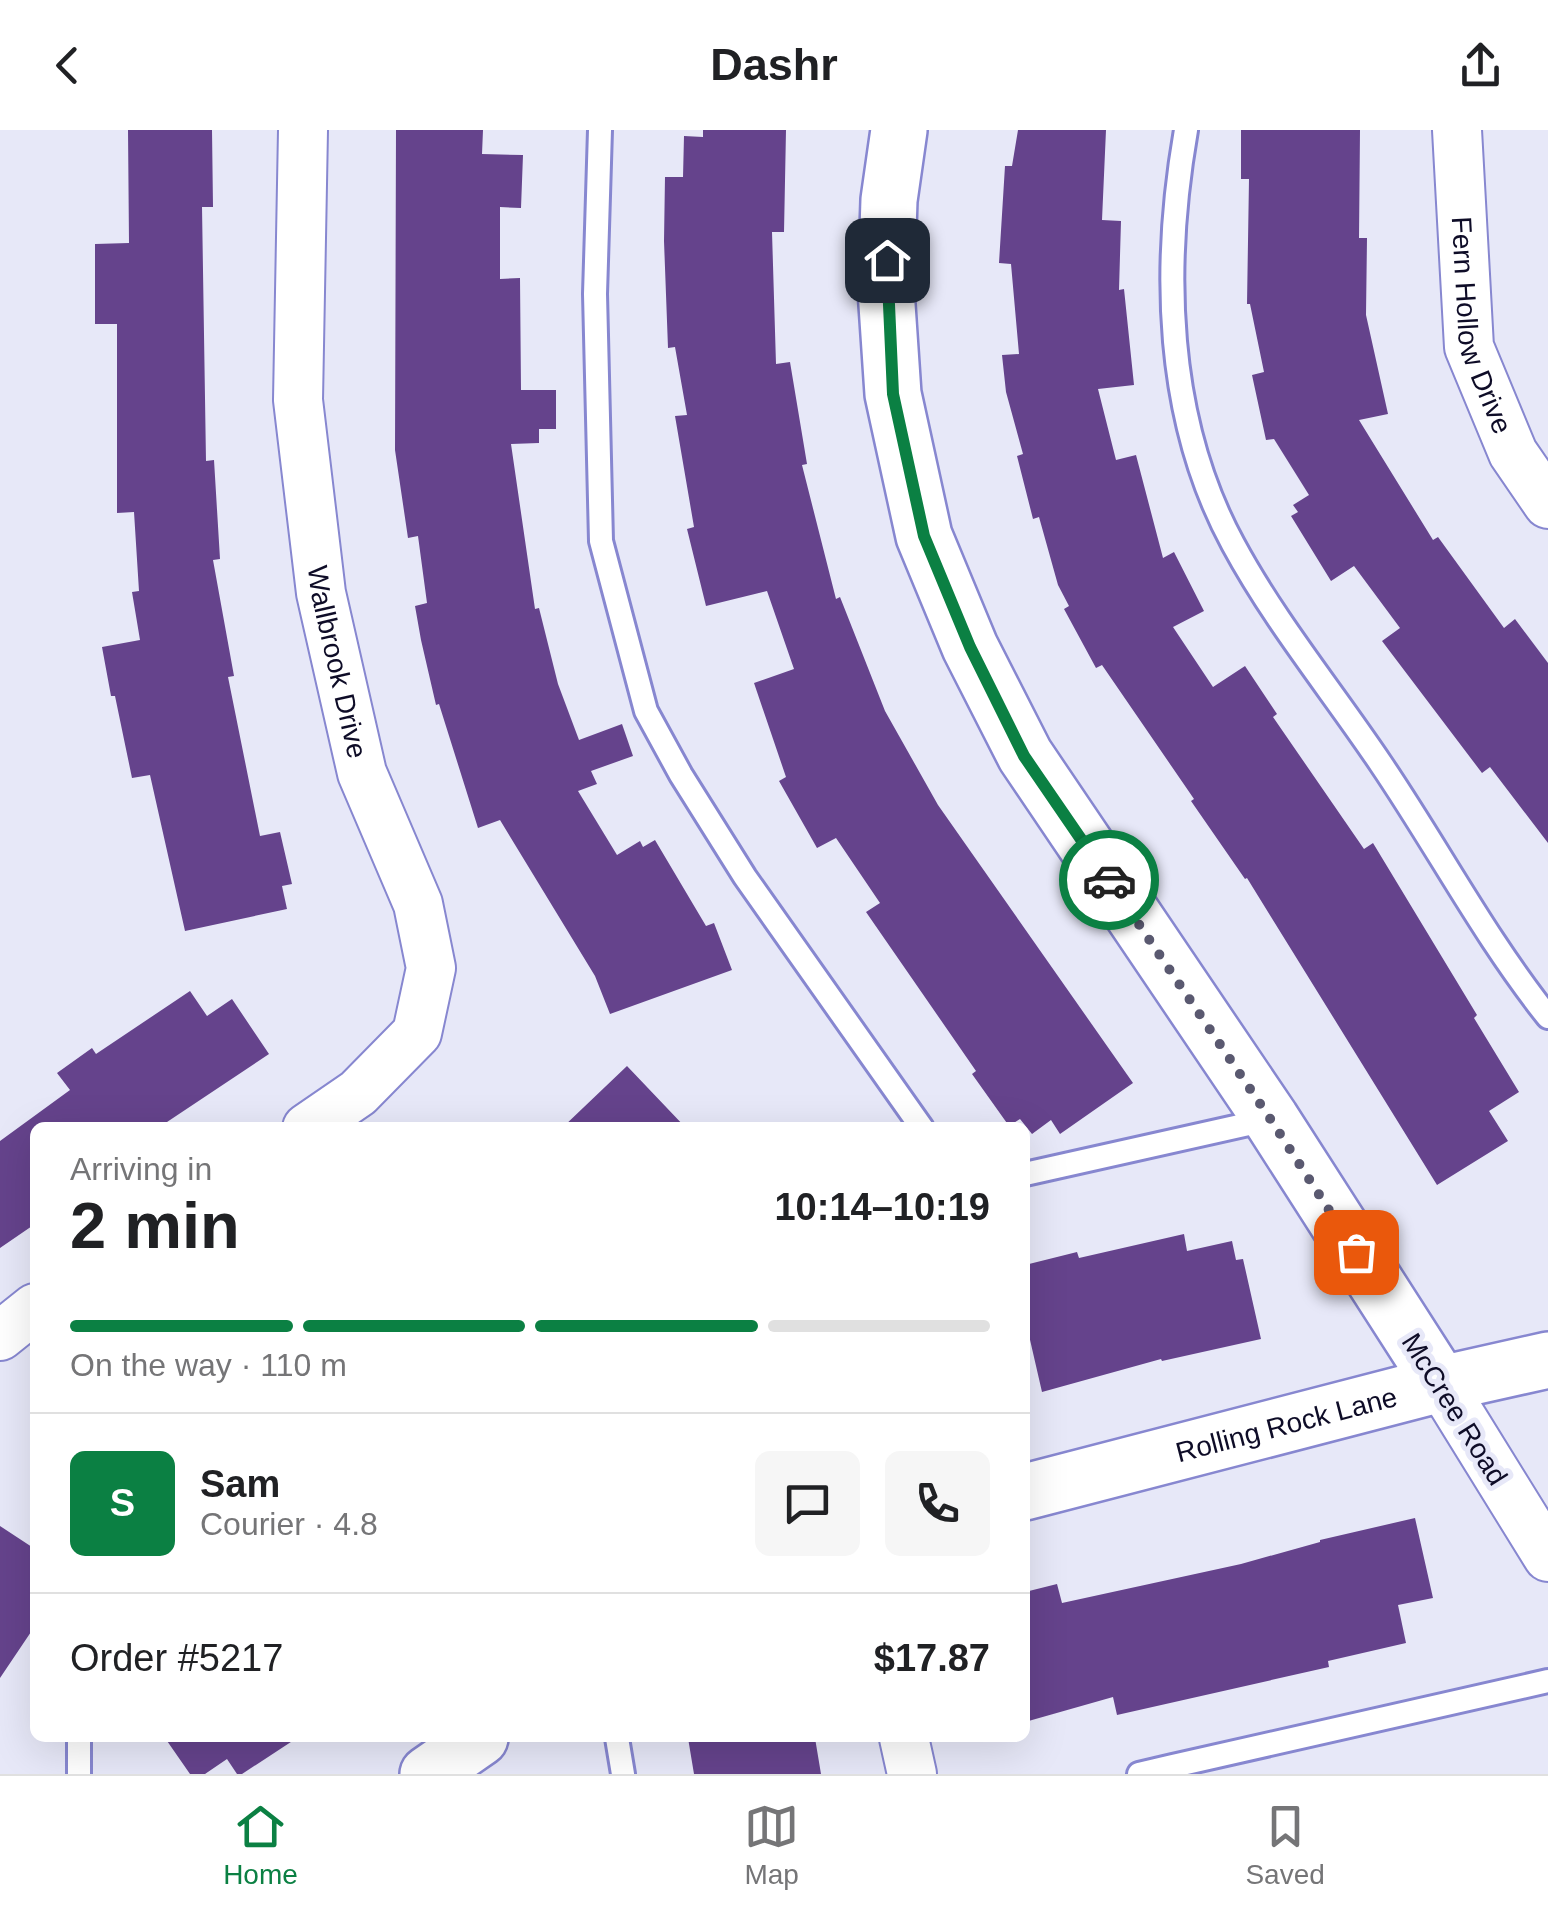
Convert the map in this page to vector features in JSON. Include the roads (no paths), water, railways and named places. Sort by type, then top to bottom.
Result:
[{"type":"street","name":"Wallbrook Drive","points":[[303,130],[298,400],[320,592],[362,773],[418,904],[431,968],[416,1033],[358,1093],[316,1122]]},
{"type":"street","name":"McCree Road","points":[[900,130],[888,200],[887,307],[893,394],[924,536],[970,647],[1024,756],[1271,1120],[1548,1557]]},
{"type":"street","name":"Fern Hollow Drive","points":[[1457,130],[1469,347],[1514,452],[1548,504]]},
{"type":"street","points":[[0,1336],[30,1312]]},
{"type":"street","name":"Rolling Rock Lane","points":[[1030,1491],[1440,1384],[1548,1360]]},
{"type":"street","points":[[428,1774],[474,1742]]},
{"type":"street","points":[[905,1742],[912,1774]]},
{"type":"lane","points":[[600,130],[594,294],[601,541],[646,710],[681,775],[745,877],[918,1122]]},
{"type":"lane","points":[[1186,130],[1176,185],[1174,334],[1178,384],[1194,454],[1231,542],[1275,614],[1382,765],[1514,974],[1548,1018]]},
{"type":"lane","points":[[1030,1173],[1271,1120]]},
{"type":"lane","points":[[1139,1774],[1174,1770],[1548,1681]]},
{"type":"lane","points":[[79,1742],[79,1774]]},
{"type":"lane","points":[[617,1742],[623,1774]]}]
